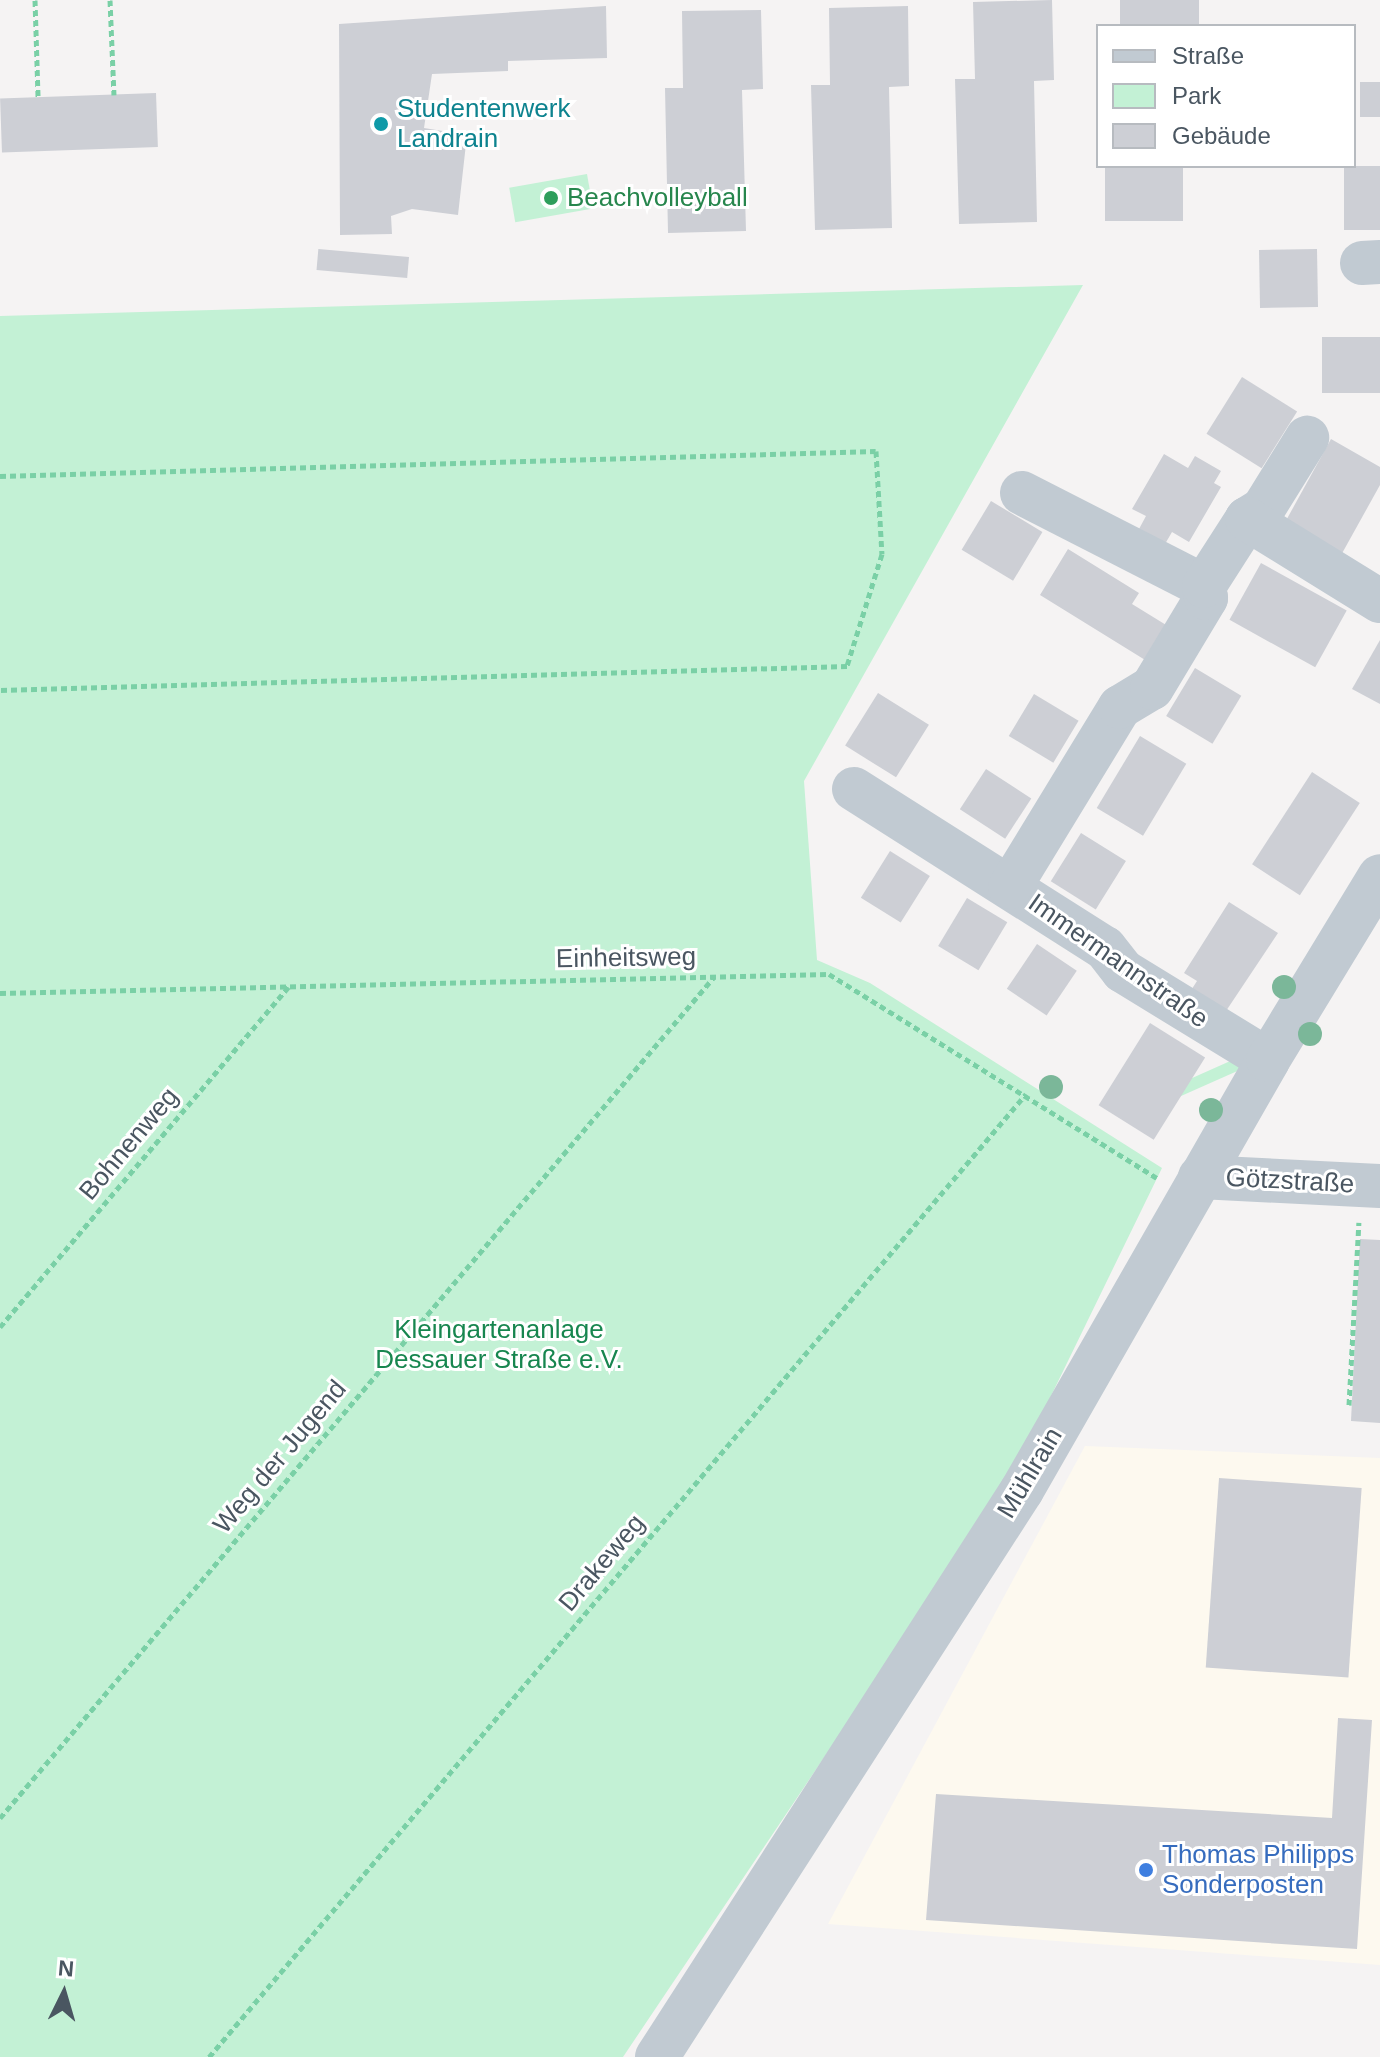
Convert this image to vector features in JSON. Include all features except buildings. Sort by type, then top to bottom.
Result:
[{"type":"street","name":"Immermannstraße","points":[[1010,887],[1120,707],[1152,688],[1206,598],[1204,586],[1247,519],[1263,509],[1307,438]]},
{"type":"street","points":[[1022,493],[1204,586]]},
{"type":"street","points":[[1247,519],[1380,601]]},
{"type":"street","name":"Immermannstraße","points":[[854,789],[1105,948],[1123,971],[1268,1060]]},
{"type":"street","name":"Mühlrain","points":[[657,2057],[1022,1490],[1268,1060],[1380,876]]},
{"type":"street","name":"Götzstraße","points":[[1194,1187],[1371,1186]]},
{"type":"path","points":[[35,0],[38,97]]},
{"type":"path","points":[[110,0],[114,95]]},
{"type":"path","points":[[0,476],[876,451],[882,554],[847,666],[0,690]]},
{"type":"path","name":"Einheitsweg","points":[[0,993],[829,974],[1026,1094],[1194,1187]]},
{"type":"path","name":"Weg der Jugend","points":[[0,1818],[715,976]]},
{"type":"path","name":"Bohnenweg","points":[[0,1327],[289,986]]},
{"type":"path","name":"Drakeweg","points":[[209,2057],[1026,1094]]},
{"type":"path","points":[[1349,1405],[1371,1186]]},
{"type":"shaded area","points":[[1085,1446],[1380,1458],[1380,1965],[828,1924]]},
{"type":"green space","name":"Beachvolleyball","points":[[587,174],[593,208],[515,222],[509,188]]},
{"type":"green space","name":"Kleingartenanlage Dessauer Straße e.V.","points":[[1083,285],[804,781],[817,960],[870,983],[1162,1168],[1009,1482],[623,2057],[0,2057],[0,316]]},
{"type":"green space","points":[[1237,1058],[1242,1069],[1148,1111],[1143,1100]]},
{"type":"place","name":"Studentenwerk Landrain","points":[[381,124]]},
{"type":"place","name":"Beachvolleyball","points":[[551,198]]},
{"type":"place","name":"Thomas Philipps Sonderposten","points":[[1146,1870]]}]
